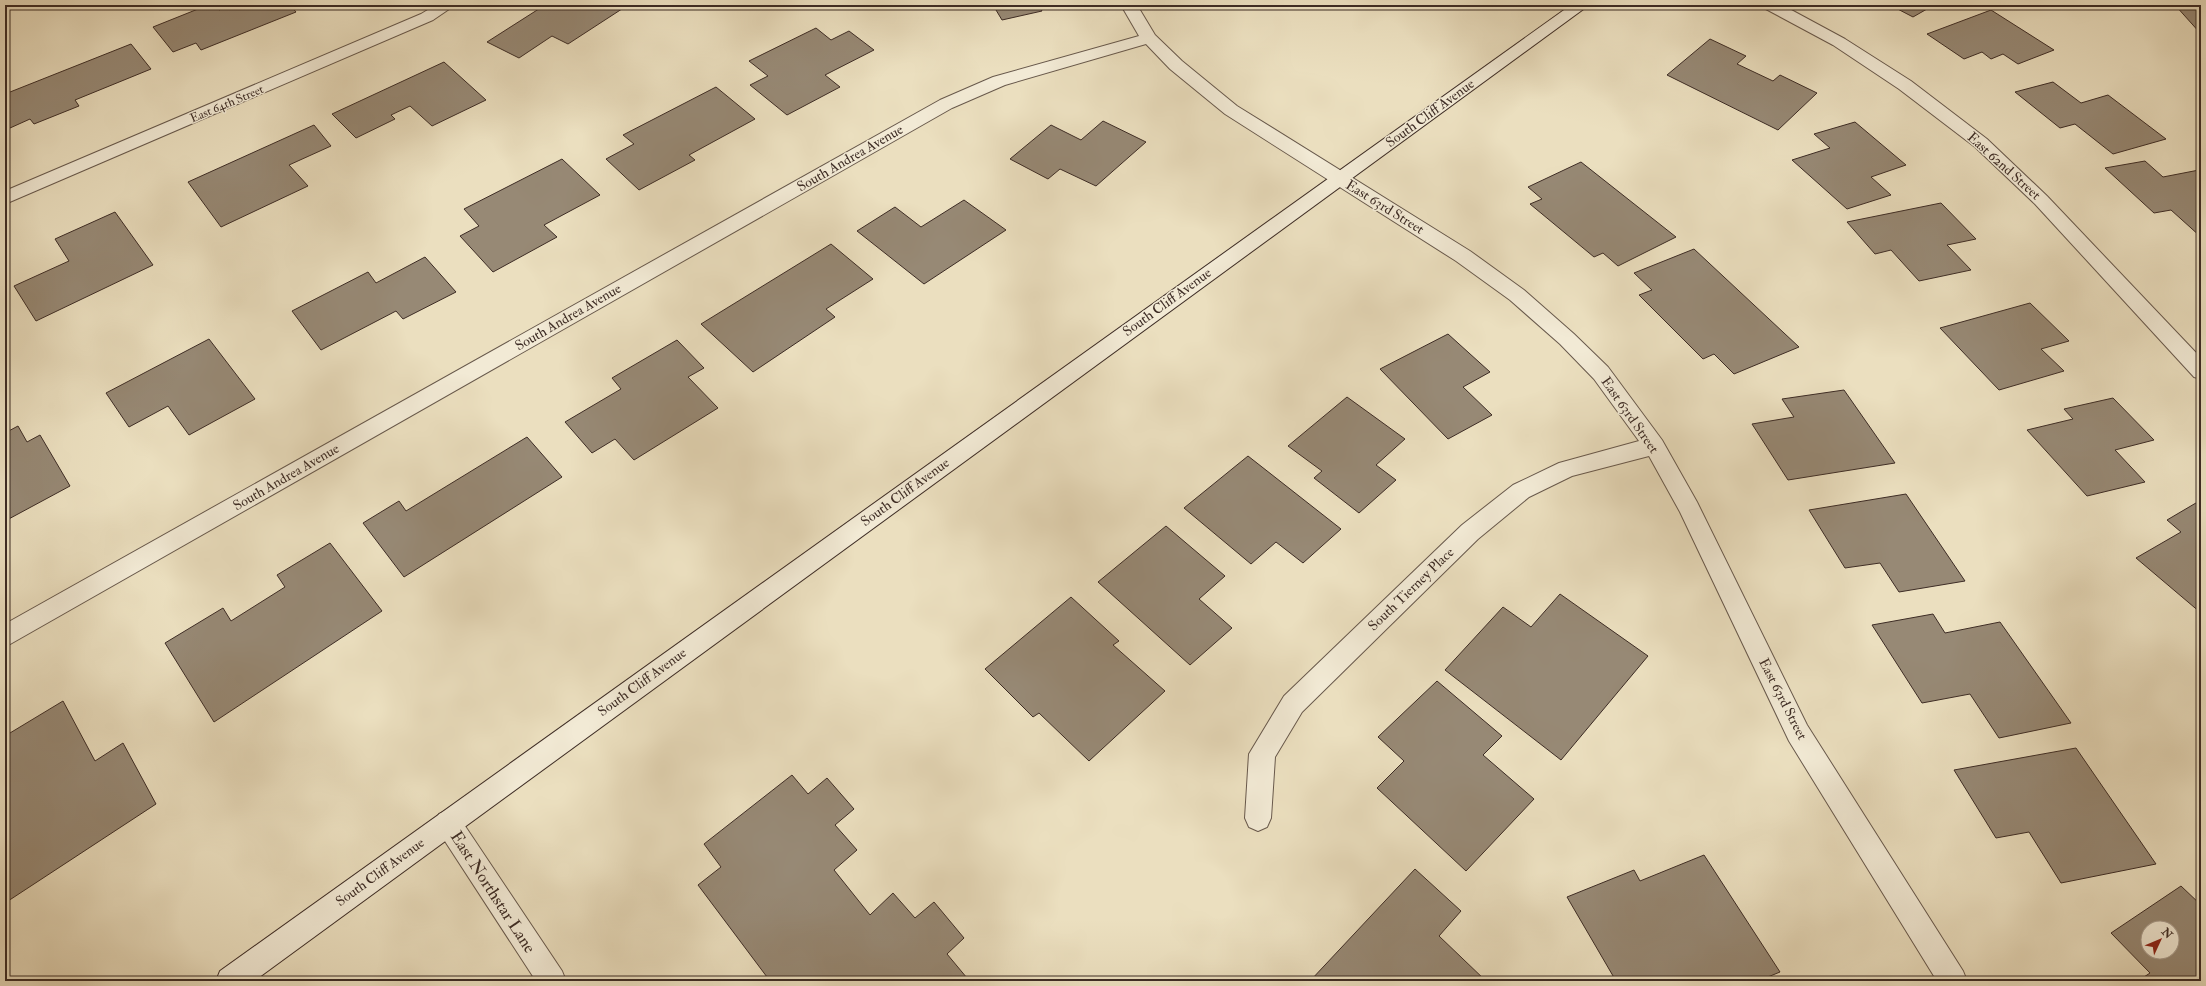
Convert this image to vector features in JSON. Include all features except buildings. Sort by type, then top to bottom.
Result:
[{"type":"street","name":"East 64th Street","points":[[5,198],[306,70],[427,17],[447,5]]},
{"type":"street","name":"East 63rd Street","points":[[1129,5],[1149,38],[1176,65],[1231,110],[1463,256],[1516,295],[1567,339],[1601,373],[1654,446],[1689,508],[1798,733],[1953,981]]},
{"type":"street","name":"South Cliff Avenue","points":[[230,981],[1339,178],[1581,5]]},
{"type":"street","name":"East 62nd Street","points":[[1770,5],[1839,42],[1905,85],[1981,143],[2041,200],[2201,371]]},
{"type":"street","name":"South Andrea Avenue","points":[[5,636],[946,104],[999,81],[1149,38]]},
{"type":"street","name":"South Tierney Place","points":[[1258,818],[1262,754],[1293,704],[1470,532],[1521,491],[1567,469],[1654,446]]},
{"type":"street","name":"East Northstar Lane","points":[[448,823],[552,981]]}]
